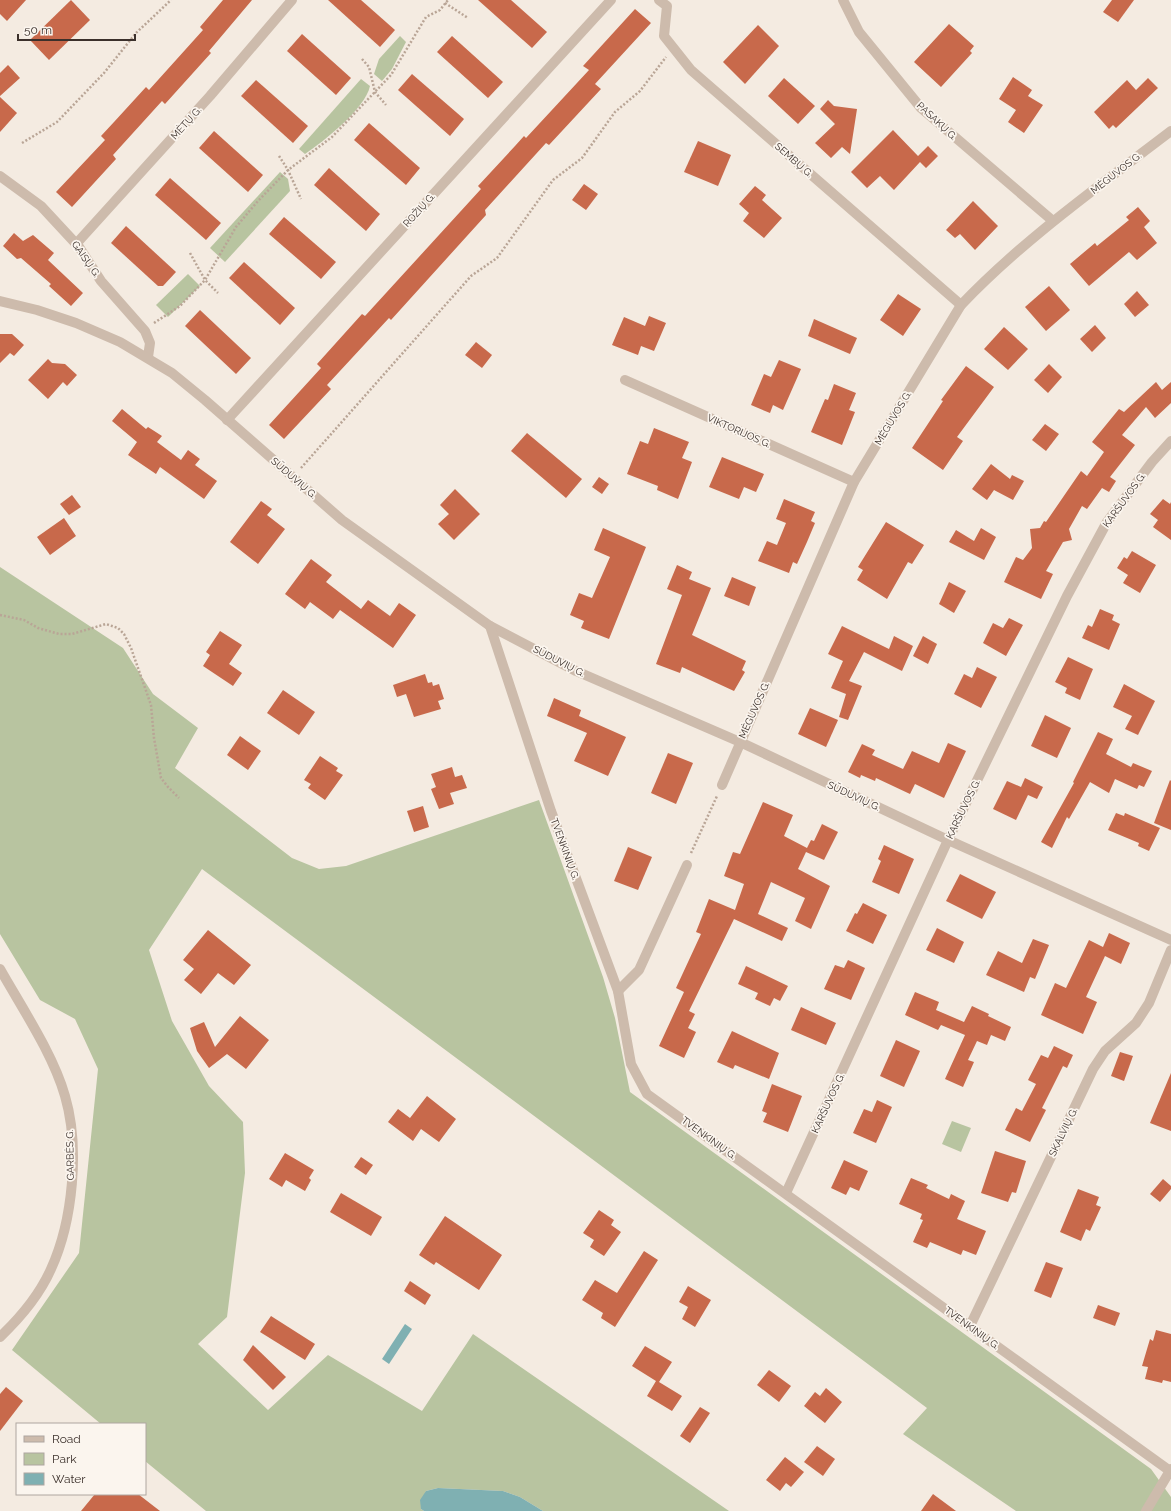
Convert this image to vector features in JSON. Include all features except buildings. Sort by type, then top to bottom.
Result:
[{"type":"street","name":"MĖTŲ G.","points":[[76,244],[210,96],[292,0]]},
{"type":"street","name":"ROŽIŲ G.","points":[[227,420],[611,0]]},
{"type":"street","name":"SEMBŲ G.","points":[[659,0],[667,6],[664,36],[691,70],[961,305]]},
{"type":"street","name":"PASAKŲ G.","points":[[843,0],[859,32],[921,108],[1053,222]]},
{"type":"street","name":"MĖGUVOS G.","points":[[722,784],[854,482],[961,305],[981,283],[1053,222],[1171,131]]},
{"type":"street","name":"GAISŲ G.","points":[[0,176],[41,206],[76,244],[101,282],[145,331],[150,343],[148,357]]},
{"type":"street","name":"SŪDUVIŲ G.","points":[[0,301],[37,310],[76,324],[120,342],[148,357],[172,373],[342,520],[490,626],[576,671],[740,742],[948,840],[1171,940]]},
{"type":"street","name":"VIKTORIJOS G.","points":[[625,380],[854,482]]},
{"type":"street","name":"KARŠUVOS G.","points":[[786,1193],[948,840],[1067,596],[1107,522],[1152,462],[1171,441]]},
{"type":"street","name":"TVENKINIŲ G.","points":[[490,626],[551,811],[618,991],[631,1064],[647,1094],[1171,1471]]},
{"type":"street","points":[[618,991],[639,970],[686,865]]},
{"type":"street","name":"SKALVIŲ G.","points":[[970,1326],[1094,1069],[1105,1051],[1123,1033],[1136,1023],[1149,1003],[1171,950]]},
{"type":"street","name":"GARBĖS G.","points":[[0,969],[51,1062],[65,1096],[72,1142],[72,1166],[65,1228],[59,1250],[51,1271],[35,1297],[0,1337]]},
{"type":"street","points":[[1146,1511],[1171,1471]]},
{"type":"path","points":[[22,144],[58,122],[104,73],[136,33],[171,0]]},
{"type":"path","points":[[145,331],[180,306],[205,280],[236,228],[258,201],[288,170],[332,138],[391,75],[426,17],[440,10],[448,0]]},
{"type":"path","points":[[445,3],[468,18]]},
{"type":"path","points":[[293,477],[471,276],[498,258],[554,180],[582,158],[615,112],[640,91],[665,58],[671,45]]},
{"type":"path","points":[[362,59],[369,67],[375,92],[386,105]]},
{"type":"path","points":[[279,156],[288,170],[301,198]]},
{"type":"path","points":[[190,253],[205,280],[218,293]]},
{"type":"path","points":[[0,615],[24,620],[38,628],[59,634],[72,634],[106,624],[118,628],[124,634],[131,648],[151,705],[154,738],[161,778],[179,798]]},
{"type":"path","points":[[686,865],[722,784]]},
{"type":"green space","points":[[400,36],[406,42],[392,69],[382,81],[374,74],[379,59]]},
{"type":"green space","points":[[361,79],[370,86],[367,95],[343,124],[305,154],[299,149]]},
{"type":"green space","points":[[280,172],[288,179],[290,191],[225,262],[210,248]]},
{"type":"green space","points":[[188,274],[200,286],[168,317],[156,305]]},
{"type":"green space","points":[[0,567],[123,648],[153,694],[198,728],[175,768],[292,858],[319,869],[346,866],[539,800],[603,977],[615,1018],[630,1092],[1151,1469],[1171,1497],[1171,1511],[1016,1511],[903,1434],[927,1408],[202,869],[149,950],[172,1021],[209,1086],[243,1122],[245,1173],[227,1317],[198,1344],[268,1410],[328,1355],[422,1411],[473,1334],[729,1511],[543,1511],[520,1497],[503,1491],[438,1488],[426,1491],[421,1509],[424,1511],[206,1511],[146,1462],[146,1423],[100,1423],[12,1350],[79,1253],[98,1069],[75,1019],[40,1000],[0,934]]},
{"type":"green space","points":[[952,1121],[971,1128],[961,1152],[942,1144]]},
{"type":"water","points":[[405,1324],[412,1329],[389,1364],[382,1359]]},
{"type":"water","points":[[438,1488],[503,1491],[520,1497],[543,1511],[424,1511],[421,1509],[420,1500],[426,1491]]}]
